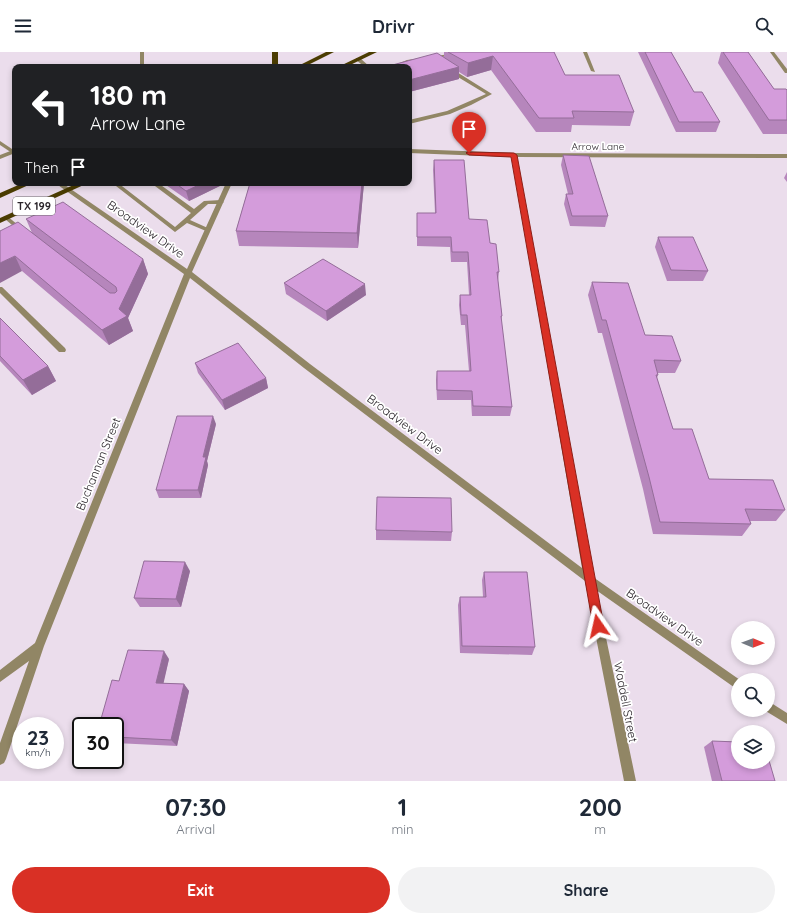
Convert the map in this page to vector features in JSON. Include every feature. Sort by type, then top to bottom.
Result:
[{"type":"main road","points":[[275,52],[275,64]]},
{"type":"main road","points":[[305,64],[331,52]]},
{"type":"main road","points":[[348,64],[374,52]]},
{"type":"main road","name":"TX 199","points":[[0,196],[23,186]]},
{"type":"main road","name":"TX 199","points":[[3,220],[77,186]]},
{"type":"street","points":[[142,52],[142,64]]},
{"type":"street","points":[[400,64],[407,61],[474,52]]},
{"type":"street","points":[[585,52],[593,71]]},
{"type":"street","points":[[772,52],[787,72]]},
{"type":"street","points":[[430,58],[436,62]]},
{"type":"street","points":[[358,60],[364,64]]},
{"type":"street","points":[[412,121],[419,118],[433,118],[469,105],[490,94],[443,66]]},
{"type":"street","points":[[0,143],[12,151]]},
{"type":"street","name":"Arrow Lane","points":[[412,151],[514,155],[787,156]]},
{"type":"street","points":[[0,157],[12,153]]},
{"type":"street","name":"Waddell Street","points":[[514,155],[589,579],[630,781]]},
{"type":"street","name":"Broadview Drive","points":[[62,186],[188,273],[307,366],[589,579],[731,680]]},
{"type":"street","points":[[120,186],[175,230],[206,202],[221,202]]},
{"type":"street","points":[[158,186],[194,212]]},
{"type":"street","name":"Buchannan Street","points":[[0,759],[39,646],[188,273],[228,186]]},
{"type":"street","points":[[3,220],[24,233]]},
{"type":"street","points":[[186,220],[208,230]]},
{"type":"street","points":[[0,289],[62,350]]},
{"type":"street","points":[[0,677],[39,646]]},
{"type":"street","points":[[775,711],[787,719]]},
{"type":"building","points":[[448,52],[554,52],[565,75],[619,75],[634,112],[572,111],[574,118],[539,118],[493,56],[468,63]]},
{"type":"building","points":[[645,52],[671,52],[694,92],[702,92],[720,122],[679,122]]},
{"type":"building","points":[[723,52],[748,52],[774,89],[787,90],[787,120],[769,120]]},
{"type":"building","points":[[437,53],[459,67],[412,79],[412,64],[396,64]]},
{"type":"building","points":[[563,155],[589,156],[608,216],[572,216],[566,194],[573,194]]},
{"type":"building","points":[[434,160],[464,160],[469,219],[487,220],[490,243],[496,244],[501,316],[512,407],[473,406],[472,391],[437,390],[437,371],[471,371],[467,315],[461,315],[460,295],[471,295],[468,252],[452,252],[451,237],[417,237],[417,213],[436,213]]},
{"type":"building","points":[[179,186],[197,186],[186,191]]},
{"type":"building","points":[[249,186],[362,186],[357,233],[236,231]]},
{"type":"building","points":[[63,202],[143,259],[119,309],[127,316],[102,330],[15,256],[0,263],[0,231],[18,222],[110,293],[115,293],[117,291],[116,287],[26,219]]},
{"type":"building","points":[[658,237],[693,237],[708,271],[671,270]]},
{"type":"building","points":[[323,259],[365,284],[326,311],[284,283]]},
{"type":"building","points":[[592,282],[628,283],[645,335],[672,336],[681,361],[654,360],[658,375],[656,375],[673,429],[692,429],[709,479],[773,480],[785,510],[745,509],[751,524],[660,522],[606,320],[602,320]]},
{"type":"building","points":[[0,318],[48,366],[23,380],[0,356]]},
{"type":"building","points":[[238,343],[266,378],[222,400],[195,363]]},
{"type":"building","points":[[177,416],[213,416],[203,457],[206,457],[198,490],[156,490]]},
{"type":"building","points":[[377,497],[451,498],[452,532],[376,530]]},
{"type":"building","points":[[144,561],[185,562],[176,599],[134,598]]},
{"type":"building","points":[[484,572],[527,572],[535,647],[462,646],[460,597],[486,597]]},
{"type":"building","points":[[128,650],[164,651],[156,683],[184,684],[171,740],[124,737],[124,717],[102,717],[112,680],[119,681]]},
{"type":"building","points":[[712,741],[731,742],[731,769],[772,769],[775,781],[722,781]]},
{"type":"route","points":[[469,153],[514,155],[598,626]]}]
